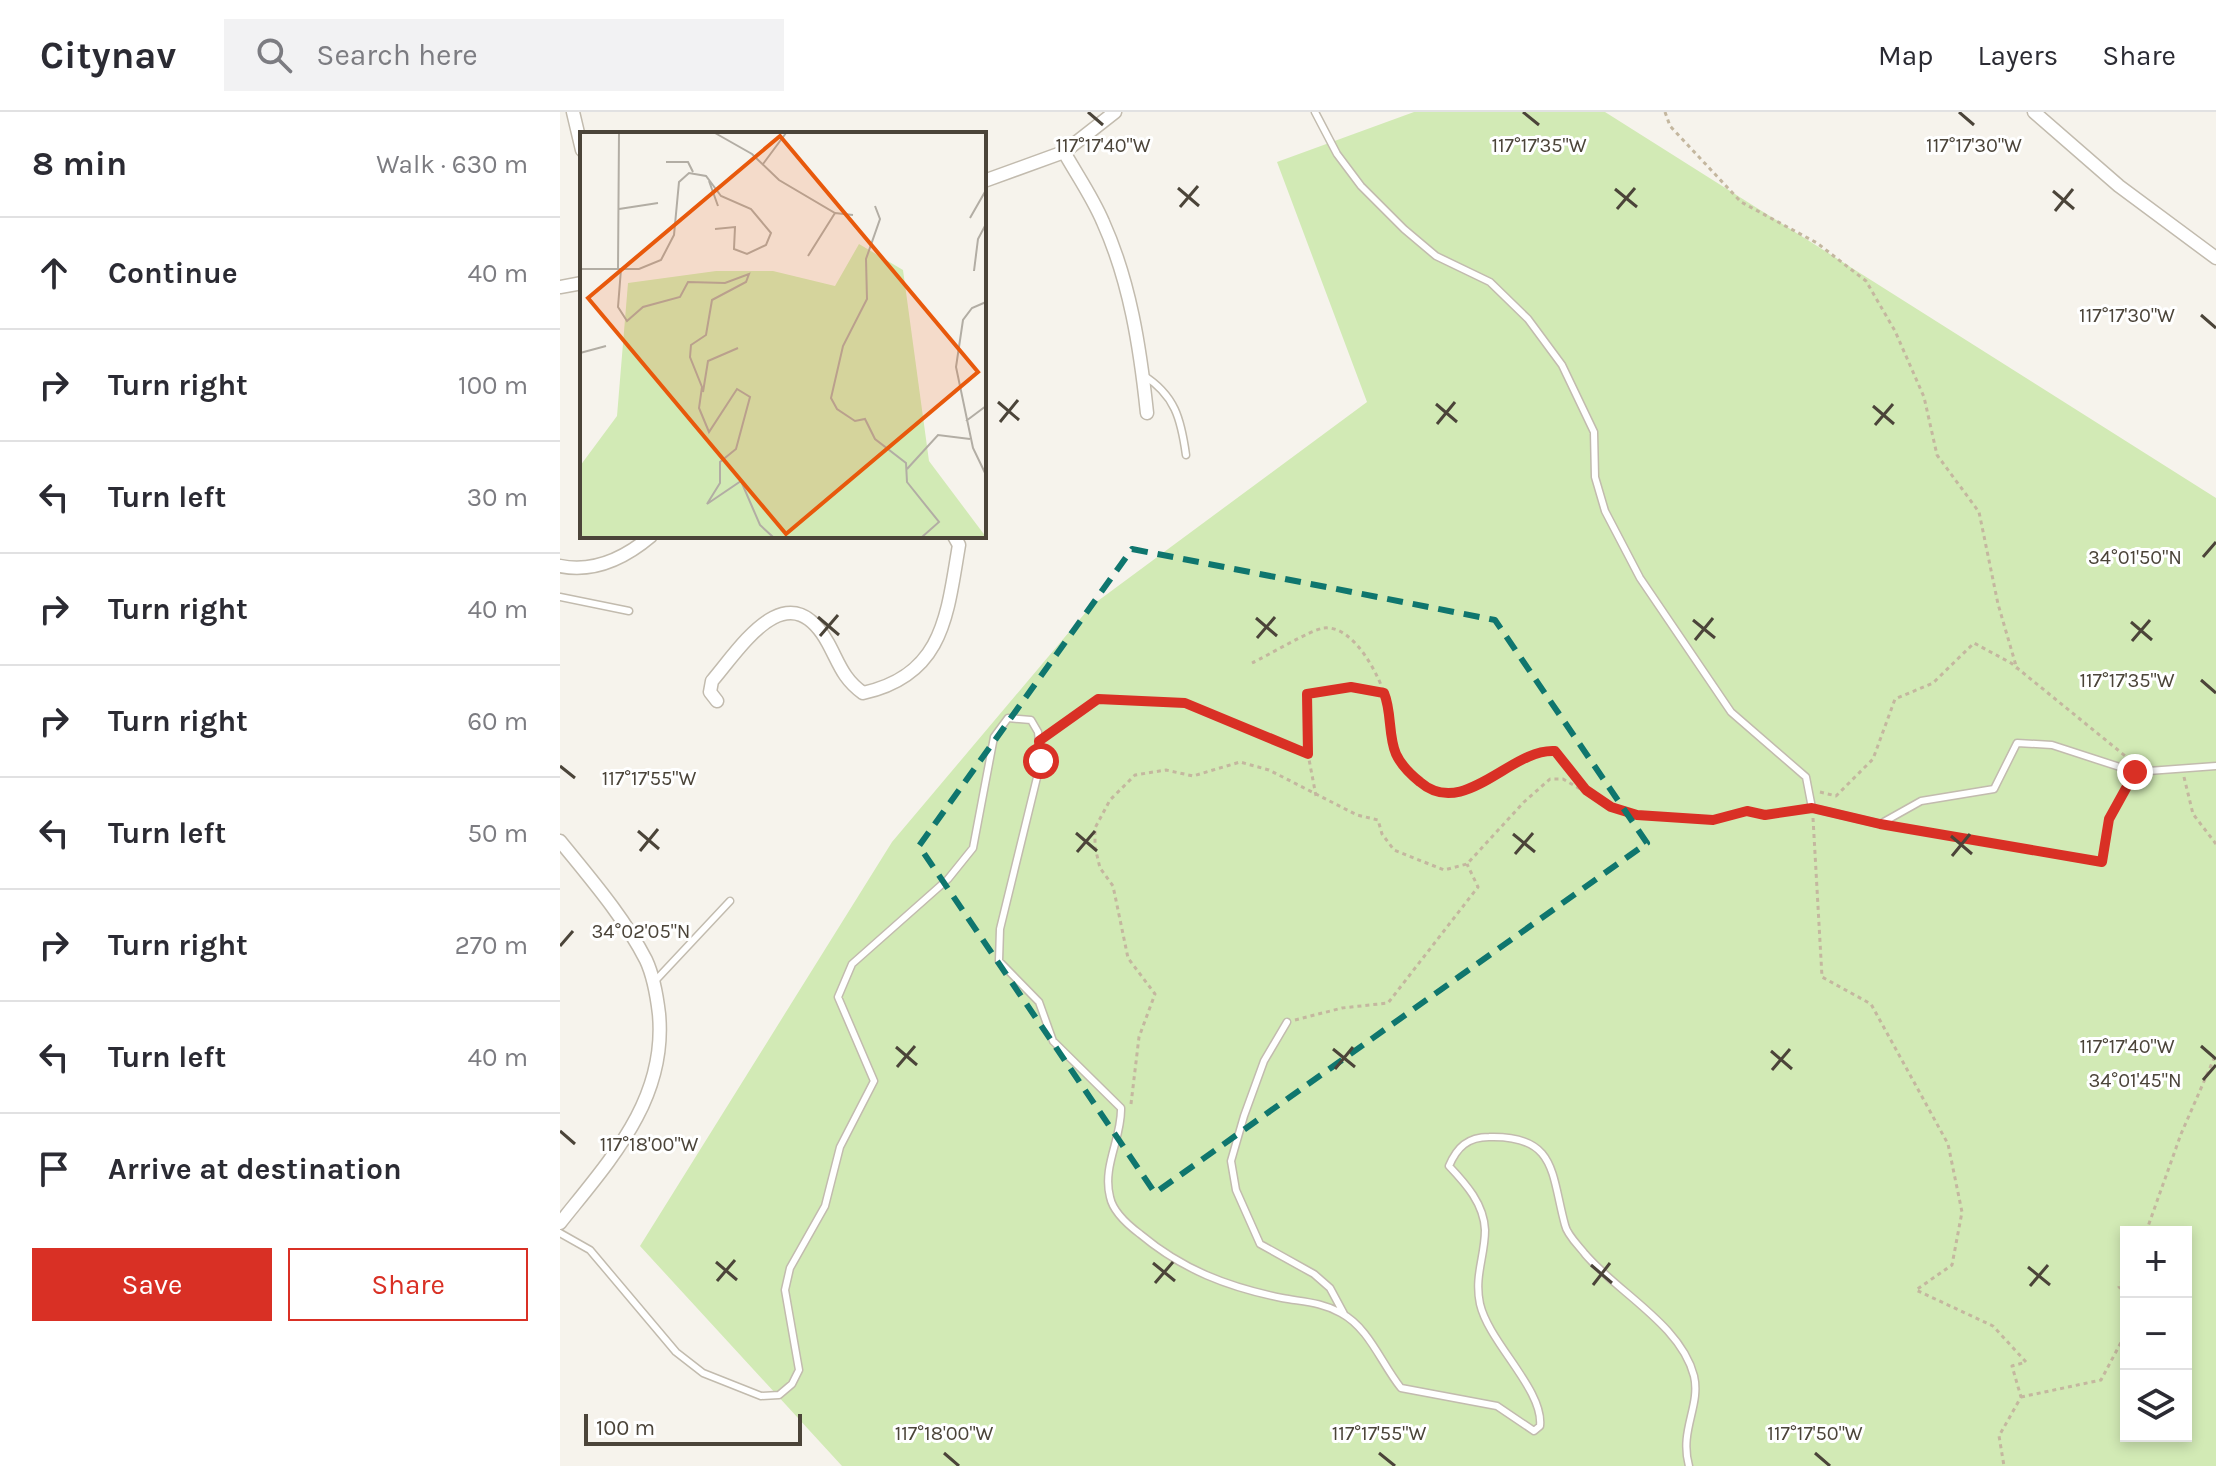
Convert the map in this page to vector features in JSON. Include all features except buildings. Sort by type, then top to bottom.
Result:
[{"type":"street","points":[[573,112],[580,142]]},
{"type":"street","points":[[986,180],[1064,152],[1115,112]]},
{"type":"street","points":[[2034,112],[2131,195],[2216,258]]},
{"type":"street","points":[[1064,152],[1103,221],[1128,293],[1147,413]]},
{"type":"street","points":[[560,287],[580,283]]},
{"type":"street","points":[[560,566],[600,567],[638,548],[649,538]]},
{"type":"street","points":[[717,701],[710,692],[712,681],[762,623],[779,613],[799,615],[816,625],[849,684],[863,693],[900,680],[929,657],[946,621],[959,545],[955,538]]},
{"type":"street","points":[[560,841],[599,890],[647,962],[660,1032],[656,1074],[640,1116],[615,1154],[560,1223]]},
{"type":"lane","points":[[1315,112],[1337,154],[1383,208],[1436,256],[1490,282],[1528,319],[1562,365],[1594,432],[1595,477],[1605,511],[1640,578],[1731,712],[1796,765],[1806,777],[1812,808],[1880,824],[1921,801],[1994,789],[2017,743],[2052,745],[2135,772],[2216,766]]},
{"type":"lane","points":[[1143,375],[1165,390],[1176,406],[1186,455]]},
{"type":"lane","points":[[560,597],[629,611]]},
{"type":"lane","points":[[560,1233],[590,1250],[676,1352],[703,1373],[761,1396],[779,1395],[792,1384],[799,1370],[785,1290],[790,1268],[825,1206],[840,1147],[874,1081],[838,997],[852,964],[948,879],[973,848],[994,737],[1008,718],[1031,720],[1039,741],[1041,761],[1000,929],[999,961],[1039,1002],[1053,1041],[1121,1108],[1122,1126],[1106,1177],[1110,1201],[1127,1223],[1156,1247],[1216,1282],[1284,1298],[1320,1302],[1344,1314],[1360,1327],[1401,1388],[1497,1406],[1534,1431],[1540,1426],[1538,1405],[1492,1331],[1480,1305],[1477,1274],[1485,1231],[1480,1207],[1449,1166],[1456,1149],[1476,1137],[1506,1136],[1530,1142],[1547,1157],[1556,1176],[1565,1228],[1588,1257],[1671,1335],[1694,1376],[1694,1405],[1684,1436],[1689,1466]]},
{"type":"lane","points":[[653,983],[730,901]]},
{"type":"lane","points":[[1287,1022],[1264,1061],[1244,1116],[1231,1161],[1236,1190],[1260,1244],[1314,1274],[1330,1288],[1344,1314]]},
{"type":"path","points":[[1665,112],[1670,126],[1741,202],[1817,243],[1866,281],[1895,331],[1924,397],[1937,455],[1979,512],[1998,604],[2017,669]]},
{"type":"path","points":[[1252,663],[1322,628],[1342,631],[1358,643],[1384,693],[1395,752],[1407,771],[1426,788],[1446,794],[1470,787],[1490,780],[1539,750],[1555,751],[1586,790]]},
{"type":"path","points":[[1809,789],[1836,796],[1873,759],[1895,699],[1933,683],[1974,643],[2017,669],[2145,771]]},
{"type":"path","points":[[1316,796],[1308,754],[1307,694],[1351,687],[1384,693]]},
{"type":"path","points":[[1039,741],[1098,699],[1185,703],[1308,754]]},
{"type":"path","points":[[1122,1126],[1132,1103],[1139,1037],[1155,994],[1128,958],[1113,886],[1098,857],[1095,828],[1110,800],[1135,775],[1166,770],[1193,776],[1240,762],[1269,770],[1357,815],[1378,820],[1382,834],[1394,850],[1444,870],[1467,864],[1524,802],[1550,779],[1563,779],[1611,807],[1667,819],[1713,820],[1747,811],[1765,815],[1812,808],[1822,977],[1871,1004],[1948,1144],[1962,1212],[1952,1265],[1916,1290],[1993,1326],[2026,1362],[2012,1366],[2021,1397],[1999,1436],[2004,1466]]},
{"type":"path","points":[[2181,769],[2193,814],[2216,844]]},
{"type":"path","points":[[1880,824],[2102,862],[2109,819],[2135,772]]},
{"type":"path","points":[[1287,1022],[1342,1008],[1388,1003],[1478,887],[1467,864]]},
{"type":"path","points":[[2148,1226],[2181,1134],[2216,1054]]},
{"type":"path","points":[[2021,1397],[2101,1380],[2120,1344]]},
{"type":"highlighted area","points":[[1132,549],[1495,620],[1647,843],[1155,1193],[919,846]]},
{"type":"green space","points":[[1414,112],[1605,112],[2216,498],[2216,1466],[842,1466],[640,1246],[892,842],[1091,606],[1367,402],[1277,162]]},
{"type":"route","points":[[1041,761],[1039,741],[1098,699],[1185,703],[1308,754],[1307,694],[1351,687],[1384,693],[1393,727],[1395,752],[1407,771],[1426,788],[1446,794],[1490,780],[1539,750],[1555,751],[1586,790],[1611,807],[1637,815],[1713,820],[1747,811],[1765,815],[1788,814],[1812,808],[1880,824],[2035,848],[2102,862],[2109,819],[2135,772]]}]
